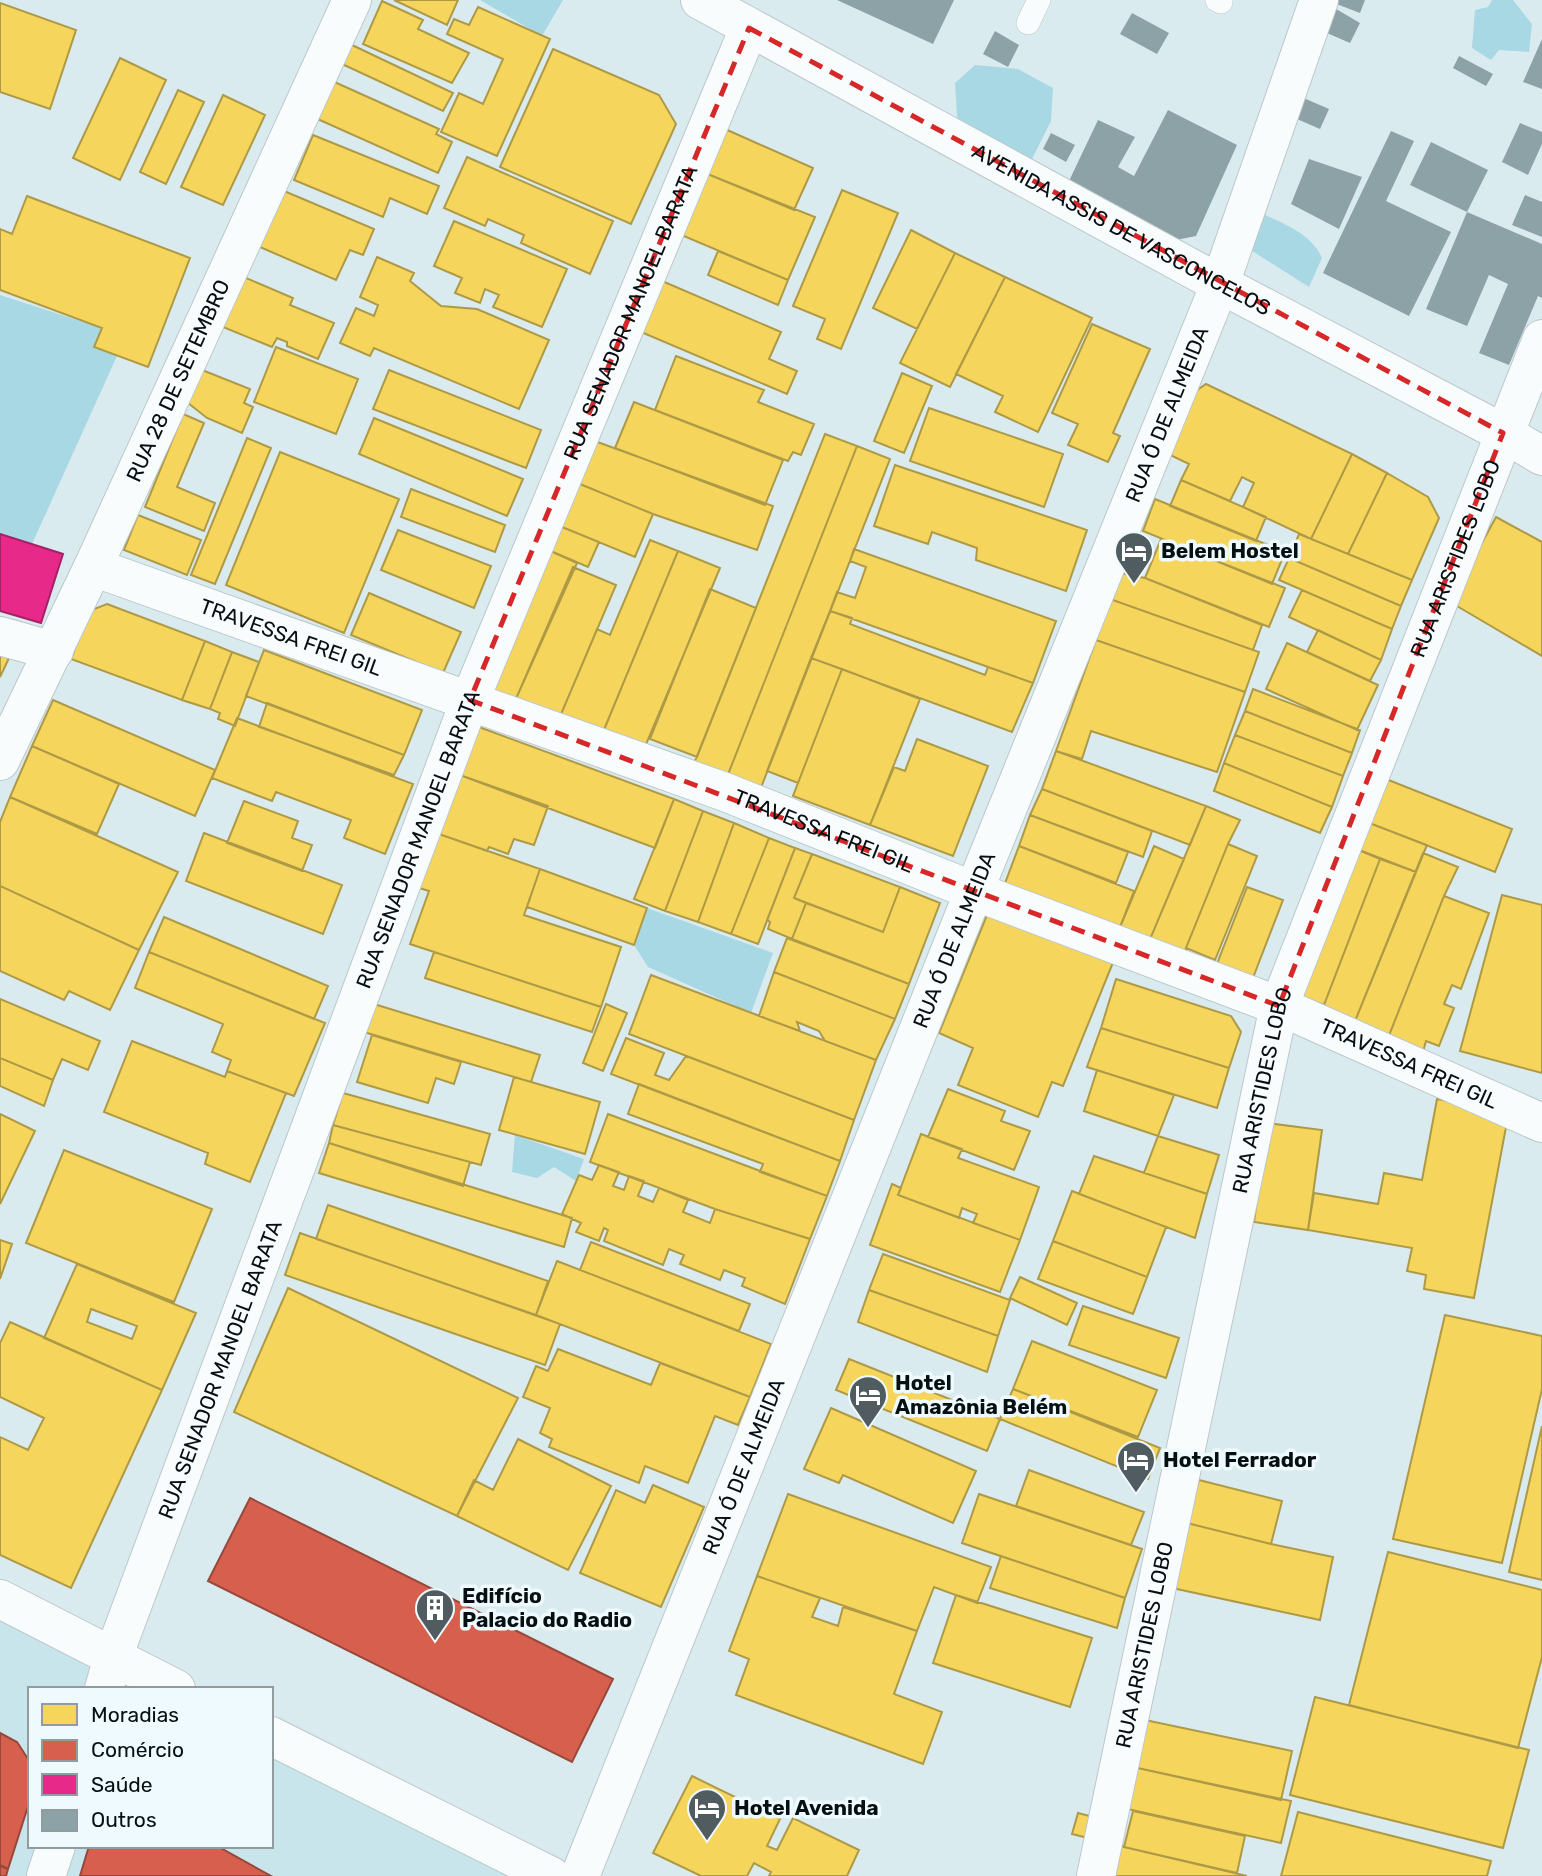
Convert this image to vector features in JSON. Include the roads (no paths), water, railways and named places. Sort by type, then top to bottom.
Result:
[{"type":"street","name":"RUA 28 DE SETEMBRO","points":[[0,761],[93,567],[352,0]]},
{"type":"street","name":"AVENIDA ASSIS DE VASCONCELOS","points":[[701,0],[755,14],[1220,284],[1542,456]]},
{"type":"street","name":"RUA Ó DE ALMEIDA","points":[[580,1876],[1220,284],[1319,0]]},
{"type":"street","name":"RUA SENADOR MANOEL BARATA","points":[[109,1673],[470,700],[755,14]]},
{"type":"street","name":"RUA ARISTIDES LOBO","points":[[1097,1876],[1279,1006],[1542,339]]},
{"type":"street","name":"TRAVESSA FREI GIL","points":[[93,567],[725,792],[974,891],[1279,1006],[1542,1123]]},
{"type":"street","points":[[0,636],[54,651]]},
{"type":"street","points":[[0,1599],[109,1673],[168,1687]]},
{"type":"street","points":[[273,1737],[551,1876]]},
{"type":"street","points":[[47,1876],[55,1848]]},
{"type":"lane","points":[[1028,23],[1039,0]]},
{"type":"place","name":"Belem Hostel","points":[[1134,585]]},
{"type":"place","name":"Hotel Amazônia Belém","points":[[868,1429]]},
{"type":"place","name":"Hotel Ferrador","points":[[1136,1494]]},
{"type":"place","name":"Edifício Palacio do Radio","points":[[435,1642]]},
{"type":"place","name":"Hotel Avenida","points":[[707,1842]]}]
